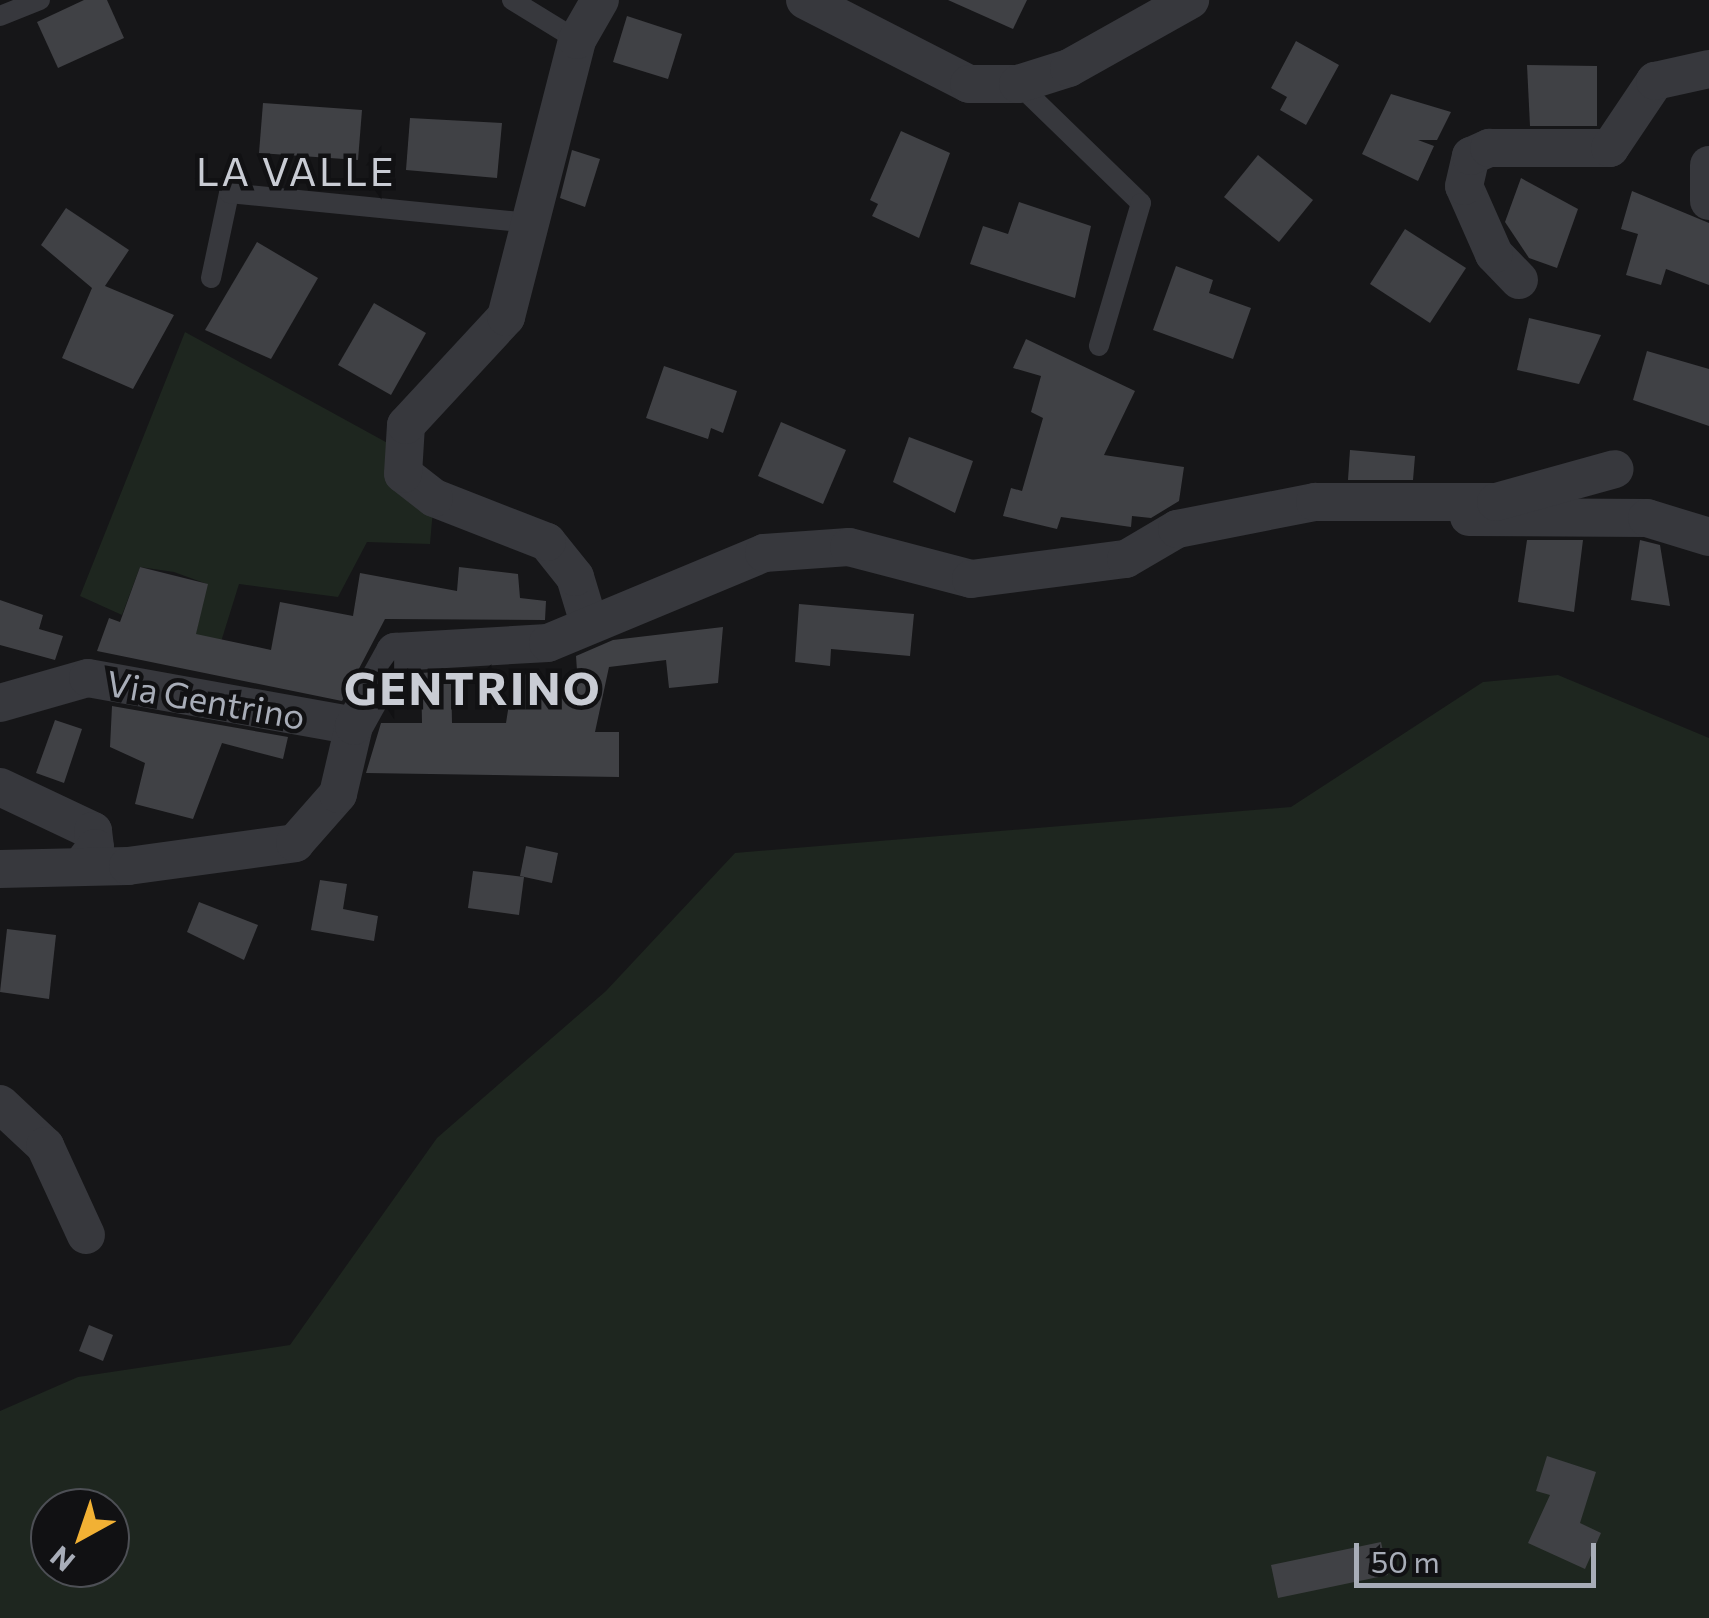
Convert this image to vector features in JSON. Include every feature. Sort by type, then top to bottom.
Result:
[{"type":"street","points":[[588,620],[575,576],[548,542],[434,498],[403,474],[406,426],[506,317],[577,40],[600,0]]},
{"type":"street","points":[[805,0],[970,84],[1018,84],[1069,68],[1190,0]]},
{"type":"street","points":[[1518,280],[1494,254],[1464,186],[1471,156],[1488,148],[1610,148],[1654,81],[1709,69]]},
{"type":"street","points":[[1709,164],[1709,201]]},
{"type":"street","points":[[1428,508],[1496,502],[1616,468]]},
{"type":"street","points":[[0,869],[295,844],[338,794],[354,726],[394,652],[548,643],[588,620],[764,553],[849,546],[971,580],[1126,559],[1177,529],[1315,502],[1428,508],[1530,521],[1647,518],[1709,536]]},
{"type":"street","name":"Via Gentrino","points":[[0,702],[88,678],[354,726]]},
{"type":"street","points":[[0,787],[94,832],[95,848],[83,864]]},
{"type":"street","points":[[0,1104],[45,1146],[86,1235]]},
{"type":"lane","points":[[0,16],[40,0]]},
{"type":"lane","points":[[512,0],[577,40]]},
{"type":"lane","points":[[1018,84],[1141,203],[1099,346]]},
{"type":"lane","points":[[212,278],[229,192],[530,223]]},
{"type":"shaded area","points":[[185,332],[404,452],[434,498],[430,544],[367,542],[338,597],[239,584],[220,645],[195,637],[207,584],[174,572],[140,567],[122,615],[80,596]]},
{"type":"shaded area","points":[[1558,675],[1709,738],[1709,1618],[0,1618],[0,1411],[78,1377],[290,1345],[437,1138],[606,991],[735,853],[1291,807],[1483,682]]},
{"type":"building","points":[[84,0],[107,0],[124,38],[58,68],[37,22]]},
{"type":"building","points":[[948,0],[1027,0],[1013,29]]},
{"type":"building","points":[[627,16],[682,34],[668,79],[613,62]]},
{"type":"building","points":[[1296,41],[1339,65],[1306,125],[1280,110],[1287,97],[1271,88]]},
{"type":"building","points":[[1527,65],[1597,66],[1597,126],[1530,126]]},
{"type":"building","points":[[1391,94],[1451,112],[1437,140],[1418,140],[1434,146],[1418,181],[1362,154]]},
{"type":"building","points":[[263,103],[362,110],[358,160],[259,153]]},
{"type":"building","points":[[410,118],[502,123],[497,178],[406,170]]},
{"type":"building","points":[[901,131],[950,153],[919,238],[872,216],[878,204],[870,200]]},
{"type":"building","points":[[572,150],[600,159],[585,207],[560,198]]},
{"type":"building","points":[[1258,155],[1313,200],[1279,242],[1224,197]]},
{"type":"building","points":[[1521,178],[1578,209],[1557,268],[1529,258],[1505,222]]},
{"type":"building","points":[[1632,191],[1709,223],[1709,285],[1666,269],[1661,285],[1626,275],[1638,234],[1621,229]]},
{"type":"building","points":[[1019,202],[1091,226],[1075,298],[970,264],[983,226],[1008,234]]},
{"type":"building","points":[[66,208],[129,250],[105,286],[174,315],[133,389],[62,358],[92,288],[41,245]]},
{"type":"building","points":[[1405,229],[1466,268],[1430,323],[1370,284]]},
{"type":"building","points":[[257,242],[318,278],[271,359],[205,330]]},
{"type":"building","points":[[1176,266],[1213,280],[1209,293],[1251,308],[1233,359],[1153,330]]},
{"type":"building","points":[[374,303],[426,333],[391,395],[338,365]]},
{"type":"building","points":[[1529,318],[1601,335],[1579,384],[1517,370]]},
{"type":"building","points":[[1026,339],[1135,391],[1104,455],[1184,467],[1179,501],[1151,518],[1132,516],[1131,527],[1061,517],[1057,529],[1003,516],[1011,488],[1022,491],[1043,418],[1031,412],[1041,376],[1013,368]]},
{"type":"building","points":[[1647,351],[1709,369],[1709,426],[1633,400]]},
{"type":"building","points":[[664,366],[737,391],[723,433],[711,428],[708,439],[646,418]]},
{"type":"building","points":[[781,422],[846,450],[823,504],[758,476]]},
{"type":"building","points":[[909,437],[973,461],[955,513],[893,482]]},
{"type":"building","points":[[1350,450],[1415,456],[1413,480],[1348,480]]},
{"type":"building","points":[[1527,540],[1583,540],[1574,612],[1518,602]]},
{"type":"building","points":[[1640,540],[1660,545],[1670,606],[1631,600]]},
{"type":"building","points":[[140,567],[208,584],[196,634],[271,650],[280,602],[353,616],[360,573],[457,591],[459,567],[518,574],[520,598],[546,601],[545,620],[385,619],[342,701],[97,651],[109,618],[120,622]]},
{"type":"building","points":[[0,600],[43,615],[39,629],[63,636],[55,660],[0,645]]},
{"type":"building","points":[[799,604],[914,614],[910,656],[831,649],[830,666],[795,662]]},
{"type":"building","points":[[723,627],[718,683],[669,688],[666,660],[609,667],[595,732],[619,732],[619,777],[366,773],[381,723],[422,723],[421,673],[451,671],[452,723],[506,723],[514,672],[578,686],[576,656],[613,640]]},
{"type":"building","points":[[112,706],[288,737],[283,759],[222,743],[193,819],[135,804],[145,763],[110,747]]},
{"type":"building","points":[[55,720],[82,729],[64,783],[36,773]]},
{"type":"building","points":[[526,846],[558,853],[552,883],[520,876]]},
{"type":"building","points":[[473,871],[524,877],[519,915],[468,908]]},
{"type":"building","points":[[320,880],[347,884],[343,909],[378,916],[374,941],[311,930]]},
{"type":"building","points":[[199,902],[258,925],[244,960],[187,932]]},
{"type":"building","points":[[7,929],[56,935],[49,999],[0,992]]},
{"type":"building","points":[[89,1325],[113,1335],[103,1361],[79,1351]]},
{"type":"building","points":[[1547,1456],[1596,1472],[1580,1523],[1601,1533],[1585,1569],[1528,1543],[1550,1495],[1536,1491]]},
{"type":"building","points":[[1381,1542],[1388,1575],[1278,1598],[1271,1565]]},
{"type":"district","name":"LA VALLE","points":[[296,170]]},
{"type":"district","name":"GENTRINO","points":[[473,687]]}]
